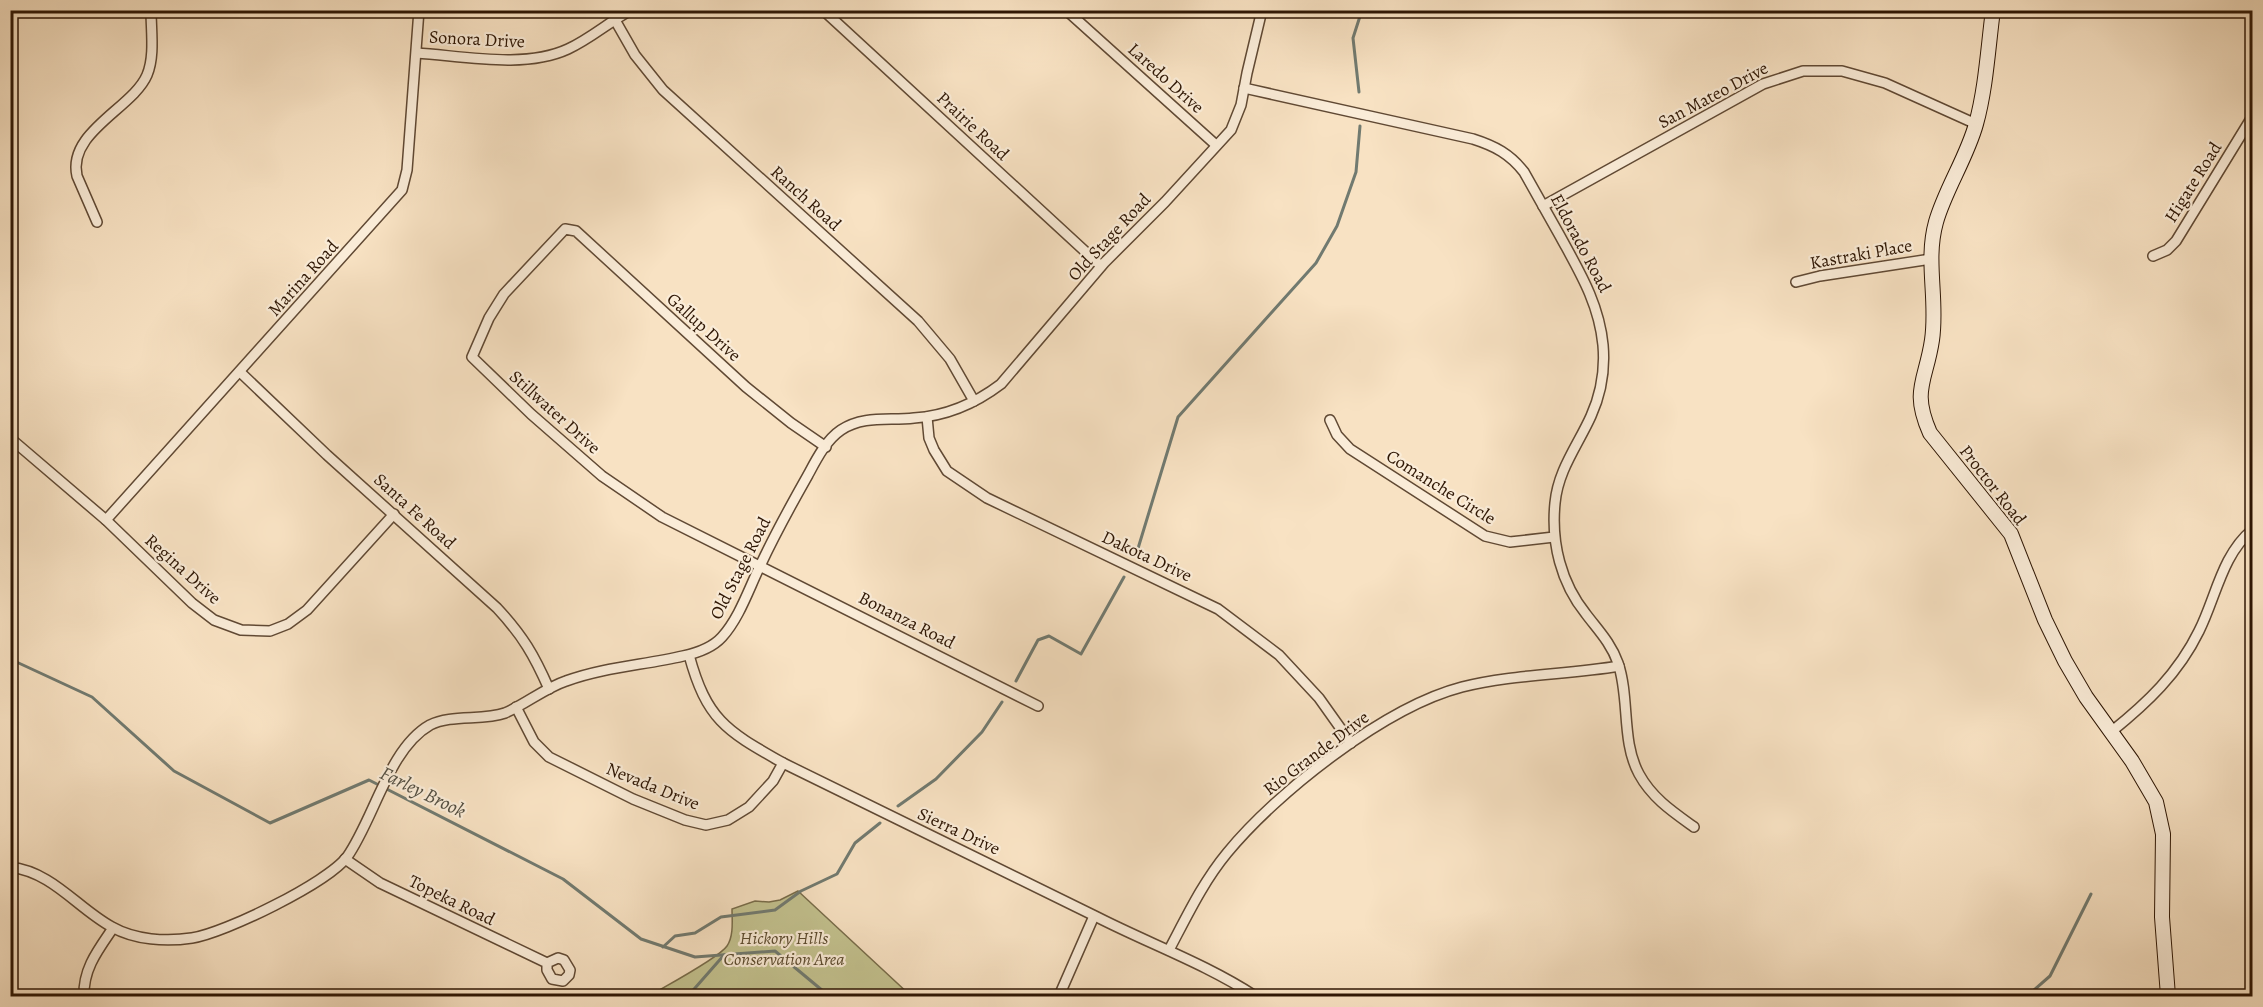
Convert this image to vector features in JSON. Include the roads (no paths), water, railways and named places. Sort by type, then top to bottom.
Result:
[{"type":"main road","name":"Proctor Road","points":[[1993,10],[1976,124],[1936,220],[1931,259],[1934,316],[1932,342],[1920,385],[1919,400],[1930,433],[2011,534],[2042,612],[2065,661],[2086,697],[2143,777],[2156,802],[2163,834],[2162,918],[2168,996]]},
{"type":"street","points":[[97,222],[77,176],[75,169],[77,155],[92,132],[146,77],[151,55],[151,10]]},
{"type":"street","name":"Marina Road","points":[[106,520],[402,190],[407,170],[419,10]]},
{"type":"street","name":"Sonora Drive","points":[[417,52],[507,59],[540,58],[571,48],[631,10]]},
{"type":"street","points":[[746,10],[772,12],[790,10]]},
{"type":"street","name":"Prairie Road","points":[[823,10],[1101,266]]},
{"type":"street","name":"Laredo Drive","points":[[1066,10],[1216,145]]},
{"type":"street","name":"Old Stage Road","points":[[10,867],[26,869],[43,877],[113,928],[131,935],[165,940],[195,938],[241,922],[287,899],[345,859],[396,760],[415,737],[432,724],[502,714],[565,681],[617,668],[689,655],[720,639],[735,619],[791,504],[826,447],[838,432],[856,422],[936,416],[984,397],[1001,384],[1101,266],[1165,202],[1231,130],[1241,105],[1262,10]]},
{"type":"street","name":"Ranch Road","points":[[615,20],[635,55],[663,90],[918,321],[950,359],[974,401]]},
{"type":"street","name":"San Mateo Drive","points":[[1543,206],[1763,84],[1803,71],[1842,71],[1885,83],[1976,124]]},
{"type":"street","name":"Eldorado Road","points":[[1244,88],[1463,136],[1492,145],[1507,154],[1519,166],[1594,301],[1603,348],[1602,380],[1595,406],[1569,456],[1560,479],[1555,502],[1554,537],[1558,556],[1572,593],[1606,638],[1619,666],[1631,752],[1638,773],[1653,795],[1694,827]]},
{"type":"street","name":"Higate Road","points":[[2152,256],[2167,250],[2176,241],[2253,117]]},
{"type":"street","name":"Gallup Drive","points":[[565,229],[576,231],[746,387],[826,447]]},
{"type":"street","name":"Stillwater Drive","points":[[565,229],[551,241],[504,294],[489,318],[472,357],[531,414],[602,476],[662,517],[760,566]]},
{"type":"street","name":"Kastraki Place","points":[[1796,282],[1820,276],[1931,259]]},
{"type":"street","name":"Santa Fe Road","points":[[240,372],[327,455],[497,608],[514,626],[531,650],[549,689]]},
{"type":"street","name":"Dakota Drive","points":[[927,417],[929,438],[947,471],[987,498],[1218,609],[1273,650],[1293,669],[1319,698],[1351,743]]},
{"type":"street","name":"Comanche Circle","points":[[1330,420],[1337,435],[1350,449],[1473,530],[1510,542],[1554,537]]},
{"type":"street","name":"Regina Drive","points":[[10,438],[106,520],[192,603],[214,620],[241,630],[270,632],[288,624],[307,610],[394,514]]},
{"type":"street","points":[[2111,732],[2163,687],[2198,634],[2229,558],[2240,540],[2253,530]]},
{"type":"street","name":"Bonanza Road","points":[[760,566],[1038,706]]},
{"type":"street","name":"Sierra Drive","points":[[689,655],[695,679],[713,714],[726,728],[783,763],[1094,916],[1169,950],[1255,996]]},
{"type":"street","name":"Rio Grande Drive","points":[[1169,950],[1199,892],[1232,846],[1277,801],[1368,731],[1420,703],[1461,687],[1519,677],[1619,666]]},
{"type":"street","name":"Nevada Drive","points":[[516,707],[534,742],[549,757],[633,799],[685,820],[706,825],[728,820],[749,807],[767,788],[783,763]]},
{"type":"street","name":"Topeka Road","points":[[345,859],[380,883],[547,963]]},
{"type":"street","points":[[1059,996],[1094,916]]},
{"type":"street","points":[[84,996],[85,977],[89,966],[113,928]]},
{"type":"waterway","points":[[1359,92],[1353,38],[1362,10]]},
{"type":"waterway","points":[[1136,555],[1178,417],[1316,263],[1337,226],[1356,172],[1360,126]]},
{"type":"waterway","points":[[1016,681],[1038,640],[1049,636],[1081,654],[1124,577]]},
{"type":"waterway","name":"Farley Brook","points":[[10,659],[92,697],[174,771],[270,823],[369,780],[563,879],[641,939],[695,957],[775,951],[829,996]]},
{"type":"waterway","points":[[898,806],[936,779],[982,732],[1002,702]]},
{"type":"waterway","points":[[663,947],[675,936],[695,933],[721,917],[775,910],[801,891],[837,874],[855,843],[880,823]]},
{"type":"waterway","name":"Farley Brook","points":[[2027,996],[2050,976],[2091,894]]},
{"type":"waterway","points":[[688,996],[724,955]]},
{"type":"waterway","name":"Farley Brook","points":[[881,996],[892,991],[902,996]]},
{"type":"park label","name":"Hickory Hills Conservation Area","points":[[784,948]]}]
